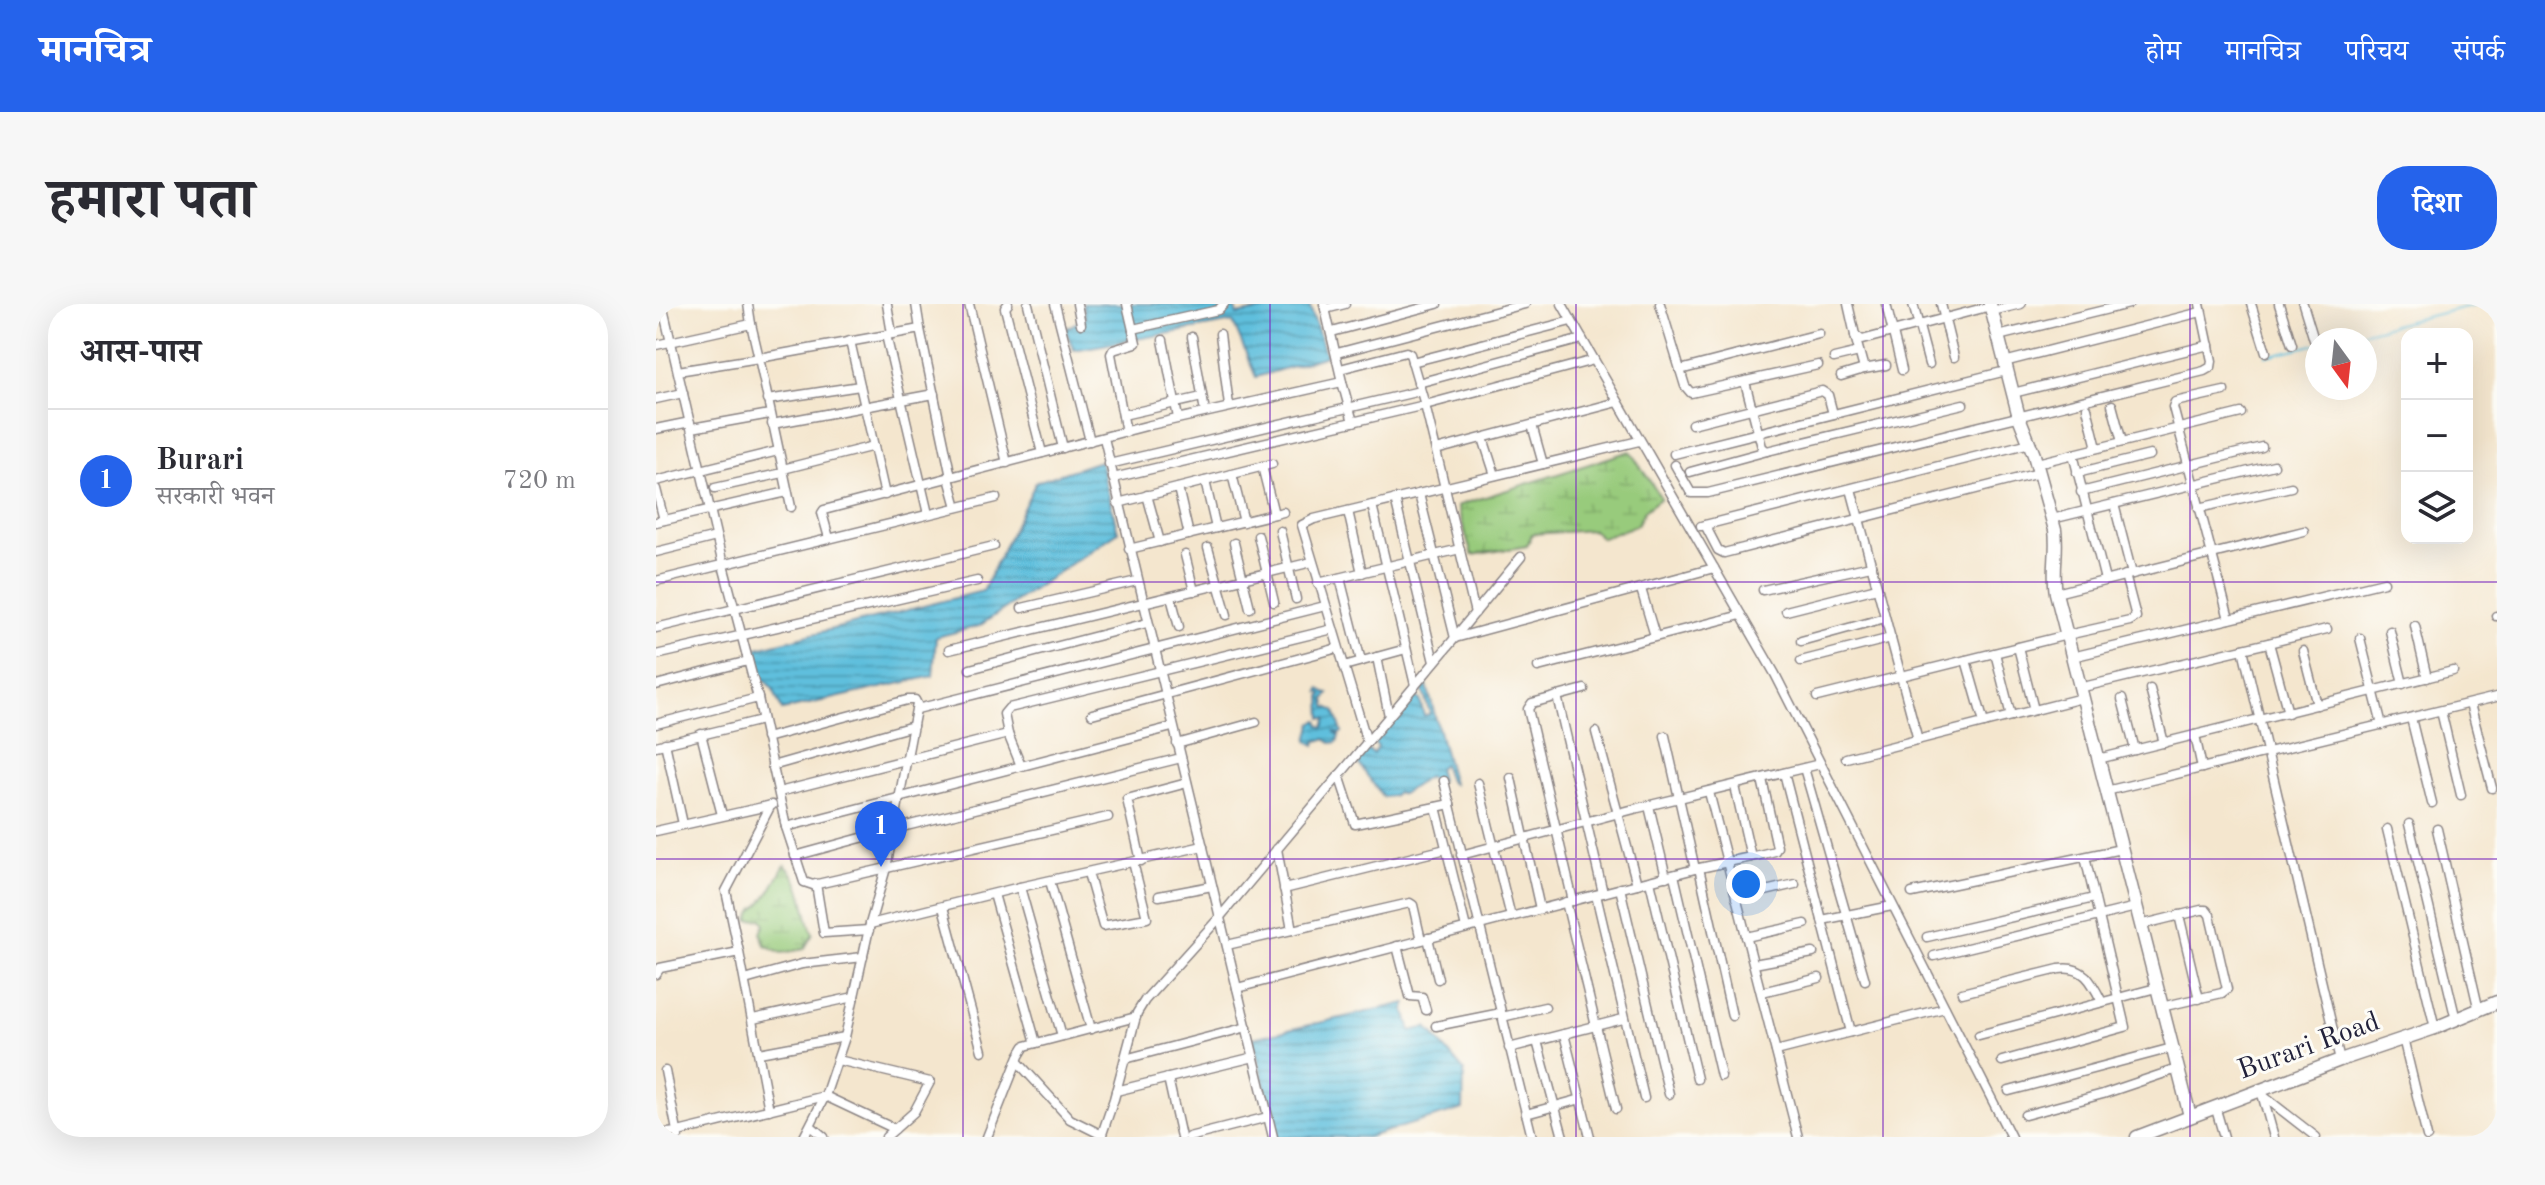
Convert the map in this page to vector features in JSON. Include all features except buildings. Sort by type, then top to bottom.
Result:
[{"type":"street","points":[[662,304],[779,792],[776,804],[726,891],[769,1110]]},
{"type":"street","points":[[748,304],[791,507]]},
{"type":"street","points":[[887,304],[900,400],[928,514]]},
{"type":"street","points":[[916,304],[957,507]]},
{"type":"street","points":[[969,304],[1007,463]]},
{"type":"street","points":[[1008,304],[1005,308],[1042,453]]},
{"type":"street","points":[[1028,304],[1063,448]]},
{"type":"street","points":[[1055,304],[1090,441]]},
{"type":"street","points":[[1077,304],[1081,324]]},
{"type":"street","points":[[1126,432],[1112,351],[1136,343],[1127,304]]},
{"type":"street","points":[[1194,304],[1197,315]]},
{"type":"street","points":[[1133,329],[1222,309],[1224,304]]},
{"type":"street","points":[[1345,304],[1325,306],[1353,422]]},
{"type":"street","points":[[1332,332],[1437,304]]},
{"type":"street","points":[[1337,353],[1525,304]]},
{"type":"street","points":[[1562,304],[1639,441],[1699,527],[1724,553],[1859,519],[2038,468],[2073,454],[2241,413]]},
{"type":"street","points":[[1660,304],[1685,386],[1691,393],[1818,365]]},
{"type":"street","points":[[1848,304],[1864,369]]},
{"type":"street","points":[[1886,304],[1902,370]]},
{"type":"street","points":[[1913,304],[1929,364]]},
{"type":"street","points":[[1941,304],[1954,357]]},
{"type":"street","points":[[1855,335],[1862,340],[1991,307],[2021,304]]},
{"type":"street","points":[[1998,336],[2129,304]]},
{"type":"street","points":[[2251,304],[2266,352]]},
{"type":"street","points":[[2279,304],[2292,345]]},
{"type":"street","points":[[2303,304],[2310,328]]},
{"type":"street","points":[[1991,307],[2019,418],[2030,443],[2052,519],[2056,541],[2053,576],[2056,593],[2190,1116]]},
{"type":"street","points":[[1674,454],[2005,367],[2201,308],[2212,365],[2204,371],[1695,495],[1689,491],[1675,465]]},
{"type":"street","points":[[1412,362],[1571,321]]},
{"type":"street","points":[[656,345],[751,324]]},
{"type":"street","points":[[678,371],[920,329]]},
{"type":"street","points":[[1220,334],[1229,406]]},
{"type":"street","points":[[1680,370],[1819,334]]},
{"type":"street","points":[[1192,337],[1205,412]]},
{"type":"street","points":[[1109,464],[1349,408],[1582,339]]},
{"type":"street","points":[[1163,340],[1178,418]]},
{"type":"street","points":[[850,341],[885,495]]},
{"type":"street","points":[[2013,393],[2209,345]]},
{"type":"street","points":[[1340,369],[1406,352],[1410,354],[1475,613]]},
{"type":"street","points":[[1834,358],[1859,352]]},
{"type":"street","points":[[1113,478],[1425,405],[1594,360]]},
{"type":"street","points":[[1841,376],[1886,365]]},
{"type":"street","points":[[829,538],[822,511],[1178,418],[1342,382]]},
{"type":"street","points":[[1745,382],[1762,447],[1767,451]]},
{"type":"street","points":[[767,400],[860,386]]},
{"type":"street","points":[[1692,424],[1822,391],[1828,395],[1833,414]]},
{"type":"street","points":[[2224,391],[2175,402],[2173,407],[2229,619]]},
{"type":"street","points":[[656,399],[683,393]]},
{"type":"street","points":[[656,429],[771,419],[934,394]]},
{"type":"street","points":[[1123,415],[1202,397]]},
{"type":"street","points":[[1436,450],[1618,402]]},
{"type":"street","points":[[1690,472],[1963,404]]},
{"type":"street","points":[[2112,405],[2122,442]]},
{"type":"street","points":[[2087,408],[2097,448]]},
{"type":"street","points":[[1532,425],[1543,464]]},
{"type":"street","points":[[1104,438],[1273,1137]]},
{"type":"street","points":[[1483,438],[1495,475]]},
{"type":"street","points":[[1367,742],[1302,525],[1307,521],[1395,499],[1639,441]]},
{"type":"street","points":[[1699,527],[2030,443]]},
{"type":"street","points":[[715,488],[874,446]]},
{"type":"street","points":[[2081,492],[2262,447]]},
{"type":"street","points":[[656,481],[778,451]]},
{"type":"street","points":[[2073,454],[2105,580]]},
{"type":"street","points":[[2077,473],[2150,455]]},
{"type":"street","points":[[1118,503],[1267,465],[1278,513],[1129,549]]},
{"type":"street","points":[[2052,519],[2274,465]]},
{"type":"street","points":[[1232,474],[1244,522]]},
{"type":"street","points":[[1205,481],[1216,528]]},
{"type":"street","points":[[2199,508],[2291,487]]},
{"type":"street","points":[[1178,488],[1189,535]]},
{"type":"street","points":[[656,489],[660,521],[787,492]]},
{"type":"street","points":[[1851,489],[1918,740]]},
{"type":"street","points":[[1419,494],[1455,638]]},
{"type":"street","points":[[1147,495],[1160,542]]},
{"type":"street","points":[[656,581],[996,498]]},
{"type":"street","points":[[1395,499],[1434,662]]},
{"type":"street","points":[[1817,697],[2133,620],[2135,613],[2129,574],[2114,504]]},
{"type":"street","points":[[1372,505],[1415,685]]},
{"type":"street","points":[[1348,511],[1362,573]]},
{"type":"street","points":[[1699,527],[1714,568],[1775,674],[2011,1137]]},
{"type":"street","points":[[1280,531],[1296,599]]},
{"type":"street","points":[[2056,593],[2304,531]]},
{"type":"street","points":[[1258,536],[1274,602]]},
{"type":"street","points":[[656,552],[716,537]]},
{"type":"street","points":[[1234,543],[1250,608]]},
{"type":"street","points":[[656,628],[994,546]]},
{"type":"street","points":[[1208,548],[1227,615]]},
{"type":"street","points":[[1318,583],[1460,549]]},
{"type":"street","points":[[1185,555],[1194,591]]},
{"type":"street","points":[[1017,1061],[1070,1119],[1101,1136],[1136,1017],[1145,1000],[1220,917],[1521,557]]},
{"type":"street","points":[[949,650],[1312,562]]},
{"type":"street","points":[[1763,590],[1871,566]]},
{"type":"street","points":[[1455,638],[1714,568]]},
{"type":"street","points":[[1340,578],[1361,661]]},
{"type":"street","points":[[656,655],[977,581]]},
{"type":"street","points":[[1022,608],[1137,581]]},
{"type":"street","points":[[2072,657],[2384,582]]},
{"type":"street","points":[[1786,611],[1877,588]]},
{"type":"street","points":[[1641,589],[1655,636]]},
{"type":"street","points":[[1171,597],[1179,627]]},
{"type":"street","points":[[917,709],[1325,606]]},
{"type":"street","points":[[1538,667],[1741,615]]},
{"type":"street","points":[[1801,641],[1885,618]]},
{"type":"street","points":[[970,669],[1147,623]]},
{"type":"street","points":[[2415,626],[2427,678]]},
{"type":"street","points":[[1021,766],[1008,734],[1004,714],[1009,708],[1333,629]]},
{"type":"street","points":[[1846,758],[2034,710],[2081,693],[2243,649],[2327,629]]},
{"type":"street","points":[[2390,631],[2403,684]]},
{"type":"street","points":[[1801,661],[1891,638]]},
{"type":"street","points":[[2360,638],[2382,725]]},
{"type":"street","points":[[2269,643],[2288,713]]},
{"type":"street","points":[[2018,647],[2034,710]]},
{"type":"street","points":[[1092,714],[1338,648]]},
{"type":"street","points":[[1344,666],[1406,649]]},
{"type":"street","points":[[2243,649],[2340,1060]]},
{"type":"street","points":[[2303,651],[2317,705]]},
{"type":"street","points":[[1995,653],[2011,716]]},
{"type":"street","points":[[1377,657],[1389,716]]},
{"type":"street","points":[[1966,660],[1984,723]]},
{"type":"street","points":[[656,685],[748,661]]},
{"type":"street","points":[[2098,759],[2453,671]]},
{"type":"street","points":[[1584,689],[1532,703],[1528,709],[1557,830],[1595,1026],[1616,1109]]},
{"type":"street","points":[[2150,689],[2164,743]]},
{"type":"street","points":[[1557,696],[1623,1019],[1644,1098]]},
{"type":"street","points":[[2106,791],[2496,697]]},
{"type":"street","points":[[656,724],[758,698]]},
{"type":"street","points":[[2122,699],[2135,750]]},
{"type":"street","points":[[766,738],[915,700],[917,709],[886,868],[869,927],[845,1037],[825,1096],[804,1137]]},
{"type":"street","points":[[2470,704],[2492,788]]},
{"type":"street","points":[[2441,711],[2461,795]]},
{"type":"street","points":[[2411,718],[2432,803]]},
{"type":"street","points":[[683,824],[661,744],[762,720]]},
{"type":"street","points":[[1177,744],[1256,722]]},
{"type":"street","points":[[772,766],[913,726]]},
{"type":"street","points":[[786,827],[1172,727]]},
{"type":"street","points":[[1596,732],[1637,884]]},
{"type":"street","points":[[701,734],[722,815]]},
{"type":"street","points":[[779,792],[1008,734]]},
{"type":"street","points":[[2195,735],[2202,768]]},
{"type":"street","points":[[1665,736],[1732,1016]]},
{"type":"street","points":[[795,856],[1181,758]]},
{"type":"street","points":[[1461,855],[1820,764]]},
{"type":"street","points":[[1804,768],[1865,980]]},
{"type":"street","points":[[1784,773],[1851,1032]]},
{"type":"street","points":[[1339,775],[1355,824],[1450,804]]},
{"type":"street","points":[[1511,778],[1540,909]]},
{"type":"street","points":[[1237,988],[1697,868],[1775,851],[1777,847],[1762,779]]},
{"type":"street","points":[[1444,781],[1532,1137]]},
{"type":"street","points":[[1088,873],[1103,926],[1147,918],[1127,799],[1187,783]]},
{"type":"street","points":[[1478,783],[1511,917]]},
{"type":"street","points":[[1735,786],[1751,857]]},
{"type":"street","points":[[1709,792],[1798,1137]]},
{"type":"street","points":[[656,831],[776,804]]},
{"type":"street","points":[[776,804],[804,882],[816,884],[1108,817]]},
{"type":"street","points":[[1649,806],[1721,1076]]},
{"type":"street","points":[[1436,807],[1466,928]]},
{"type":"street","points":[[2409,824],[2456,1020]]},
{"type":"street","points":[[2387,829],[2435,1028]]},
{"type":"street","points":[[2437,829],[2479,1011]]},
{"type":"street","points":[[816,884],[824,933],[869,927],[1020,887],[1203,846]]},
{"type":"street","points":[[1277,849],[1292,930]]},
{"type":"street","points":[[1284,889],[1446,849]]},
{"type":"street","points":[[1912,893],[2121,849]]},
{"type":"street","points":[[2002,1061],[2122,1030],[2125,1025],[2085,857]]},
{"type":"street","points":[[1050,881],[1091,1029]]},
{"type":"street","points":[[1650,881],[1697,1079]]},
{"type":"street","points":[[1736,898],[1795,884]]},
{"type":"street","points":[[1159,896],[1212,886]]},
{"type":"street","points":[[1020,887],[1062,1036]]},
{"type":"street","points":[[1620,888],[1669,1094]]},
{"type":"street","points":[[994,894],[1036,1043]]},
{"type":"street","points":[[1927,937],[2094,898]]},
{"type":"street","points":[[1227,945],[1410,903],[1438,979]]},
{"type":"street","points":[[1822,920],[1892,906]]},
{"type":"street","points":[[943,907],[982,1051]]},
{"type":"street","points":[[1934,956],[2136,907]]},
{"type":"street","points":[[2140,925],[2201,910],[2209,912],[2217,943],[2227,989],[2222,993],[2161,1007]]},
{"type":"street","points":[[2179,915],[2199,999]]},
{"type":"street","points":[[1746,937],[1805,924]]},
{"type":"street","points":[[1397,946],[1410,996],[1422,997],[1426,1010]]},
{"type":"street","points":[[656,974],[657,970],[665,967],[739,952]]},
{"type":"street","points":[[1754,964],[1813,953]]},
{"type":"street","points":[[745,980],[802,964],[863,957]]},
{"type":"street","points":[[1962,993],[2073,968],[2088,977],[2102,1002]]},
{"type":"street","points":[[1762,992],[1819,978]]},
{"type":"street","points":[[1979,1035],[2156,988]]},
{"type":"street","points":[[753,1019],[854,997]]},
{"type":"street","name":"Burari Road","points":[[2137,1137],[2157,1133],[2215,1106],[2261,1093],[2497,1002]]},
{"type":"street","points":[[1436,1026],[1545,1007]]},
{"type":"street","points":[[1776,1051],[1945,1008]]},
{"type":"street","points":[[987,1137],[1025,1046],[1136,1017]]},
{"type":"street","points":[[1509,1048],[1623,1019]]},
{"type":"street","points":[[1125,1059],[1247,1027]]},
{"type":"street","points":[[1564,1034],[1590,1137]]},
{"type":"street","points":[[759,1053],[845,1037]]},
{"type":"street","points":[[2403,1038],[2427,1137]]},
{"type":"street","points":[[1537,1041],[1563,1137]]},
{"type":"street","points":[[2009,1091],[2172,1048]]},
{"type":"street","points":[[1116,1091],[1254,1057]]},
{"type":"street","points":[[838,1060],[930,1082],[914,1112],[886,1137]]},
{"type":"street","points":[[2025,1115],[2103,1094],[2177,1069]]},
{"type":"street","points":[[665,1071],[678,1135]]},
{"type":"street","points":[[1168,1078],[1181,1137]]},
{"type":"street","points":[[2261,1093],[2274,1137]]},
{"type":"street","points":[[2261,1093],[2316,1137]]},
{"type":"street","points":[[656,1134],[678,1135],[825,1096],[895,1129]]},
{"type":"street","points":[[1526,1114],[1581,1099]]},
{"type":"street","points":[[2215,1106],[2224,1137]]},
{"type":"street","points":[[1189,1137],[1268,1117]]},
{"type":"street","points":[[811,1126],[824,1137]]},
{"type":"green space","points":[[1630,451],[1661,498],[1644,511],[1637,525],[1602,538],[1593,530],[1532,534],[1527,546],[1472,555],[1457,506]]},
{"type":"green space","points":[[785,865],[800,888],[813,934],[804,949],[782,953],[765,945],[761,933],[765,924],[762,919],[749,920],[752,911],[766,896]]},
{"type":"water","points":[[1083,304],[1234,304],[1237,315],[1309,304],[1326,356],[1256,377],[1233,322],[1074,350],[1065,329],[1085,318]]},
{"type":"water","points":[[1100,461],[1118,532],[979,626],[936,637],[933,676],[782,710],[773,689],[761,676],[754,649],[983,591],[1036,482]]},
{"type":"water","points":[[1425,678],[1453,784],[1443,764],[1438,768],[1441,781],[1428,777],[1402,794],[1397,792],[1383,797],[1358,763],[1367,749],[1373,754],[1378,747],[1374,742],[1413,693],[1420,700],[1424,716],[1430,714],[1421,685]]},
{"type":"water","points":[[1320,689],[1329,694],[1325,699],[1326,706],[1335,711],[1342,732],[1334,731],[1339,736],[1337,742],[1331,743],[1325,739],[1316,741],[1315,745],[1308,741],[1312,724],[1318,720],[1324,727],[1327,718],[1322,718],[1323,694],[1319,692]]},
{"type":"water","points":[[1406,1003],[1411,1031],[1427,1027],[1464,1071],[1463,1109],[1367,1137],[1277,1137],[1253,1038]]},
{"type":"waterway","points":[[2377,329],[2478,304]]},
{"type":"waterway","points":[[2267,356],[2305,347]]},
{"type":"place","name":"Burari","points":[[881,867]]}]
